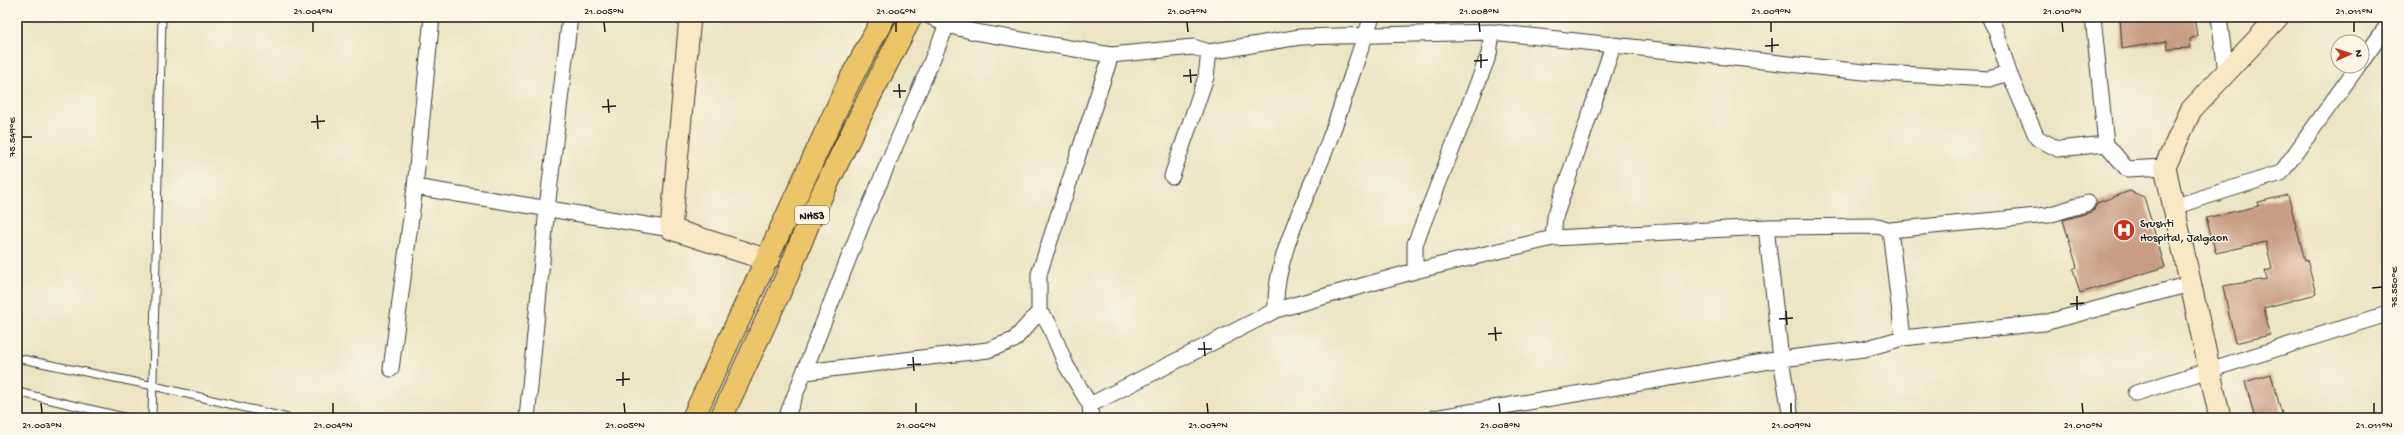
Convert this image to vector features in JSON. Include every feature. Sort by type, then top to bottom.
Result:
[{"type":"highway","name":"NH53","points":[[693,418],[768,260],[849,82],[884,17]]},
{"type":"highway","name":"NH53","points":[[721,418],[788,274],[811,217],[869,98],[911,17]]},
{"type":"main road","points":[[690,17],[671,229],[768,260]]},
{"type":"main road","points":[[2220,418],[2165,167],[2191,110],[2278,17]]},
{"type":"street","points":[[392,369],[415,186],[432,17]]},
{"type":"street","points":[[527,418],[547,208],[570,17]]},
{"type":"street","points":[[931,17],[1111,54],[1193,47],[1209,52],[1300,37],[1366,34],[1492,32],[1864,72],[1989,79],[2009,74]]},
{"type":"street","points":[[1276,310],[1275,291],[1293,232],[1330,139],[1372,17]]},
{"type":"street","points":[[1988,17],[1996,31],[2009,74],[2037,138],[2058,149],[2106,144]]},
{"type":"street","points":[[2093,17],[2106,144],[2127,169],[2165,167]]},
{"type":"street","points":[[2219,17],[2226,72]]},
{"type":"street","points":[[786,418],[862,224],[952,21]]},
{"type":"street","points":[[2370,50],[2387,26]]},
{"type":"street","points":[[1414,270],[1415,244],[1489,54],[1492,32]]},
{"type":"street","points":[[1553,238],[1555,218],[1613,46]]},
{"type":"street","points":[[1172,176],[1206,78],[1209,52]]},
{"type":"street","points":[[805,372],[988,350],[1014,340],[1038,312],[1039,274],[1111,54]]},
{"type":"street","points":[[2173,207],[2281,173],[2352,74]]},
{"type":"street","points":[[415,186],[671,229]]},
{"type":"street","points":[[1038,312],[1048,322],[1066,366],[1090,412],[1276,310],[1414,270],[1553,238],[1766,227],[1878,226],[1890,230],[2048,215],[2088,203]]},
{"type":"street","points":[[1766,227],[1781,359],[1791,418]]},
{"type":"street","points":[[1890,230],[1903,338]]},
{"type":"street","points":[[1434,418],[1781,359],[1864,349],[1903,338],[2044,323],[2190,284]]},
{"type":"street","points":[[2136,393],[2209,368],[2387,314]]},
{"type":"lane","points":[[152,418],[154,386],[162,17]]},
{"type":"lane","points":[[17,358],[154,386],[288,418]]},
{"type":"lane","points":[[17,392],[128,418]]},
{"type":"building","points":[[2120,17],[2194,17],[2197,36],[2190,39],[2191,48],[2168,49],[2167,41],[2122,49]]},
{"type":"building","points":[[2130,191],[2144,197],[2165,267],[2080,293],[2073,269],[2077,267],[2063,220],[2091,212],[2095,209],[2097,203]]},
{"type":"building","points":[[2288,195],[2305,261],[2307,260],[2316,294],[2264,308],[2270,335],[2235,343],[2223,286],[2267,279],[2265,271],[2272,269],[2266,242],[2216,253],[2206,218],[2259,206],[2258,202]]},
{"type":"building","points":[[2271,374],[2283,418],[2255,418],[2245,382]]},
{"type":"place","name":"Srushti Hospital, Jalgaon","points":[[2124,230]]}]
